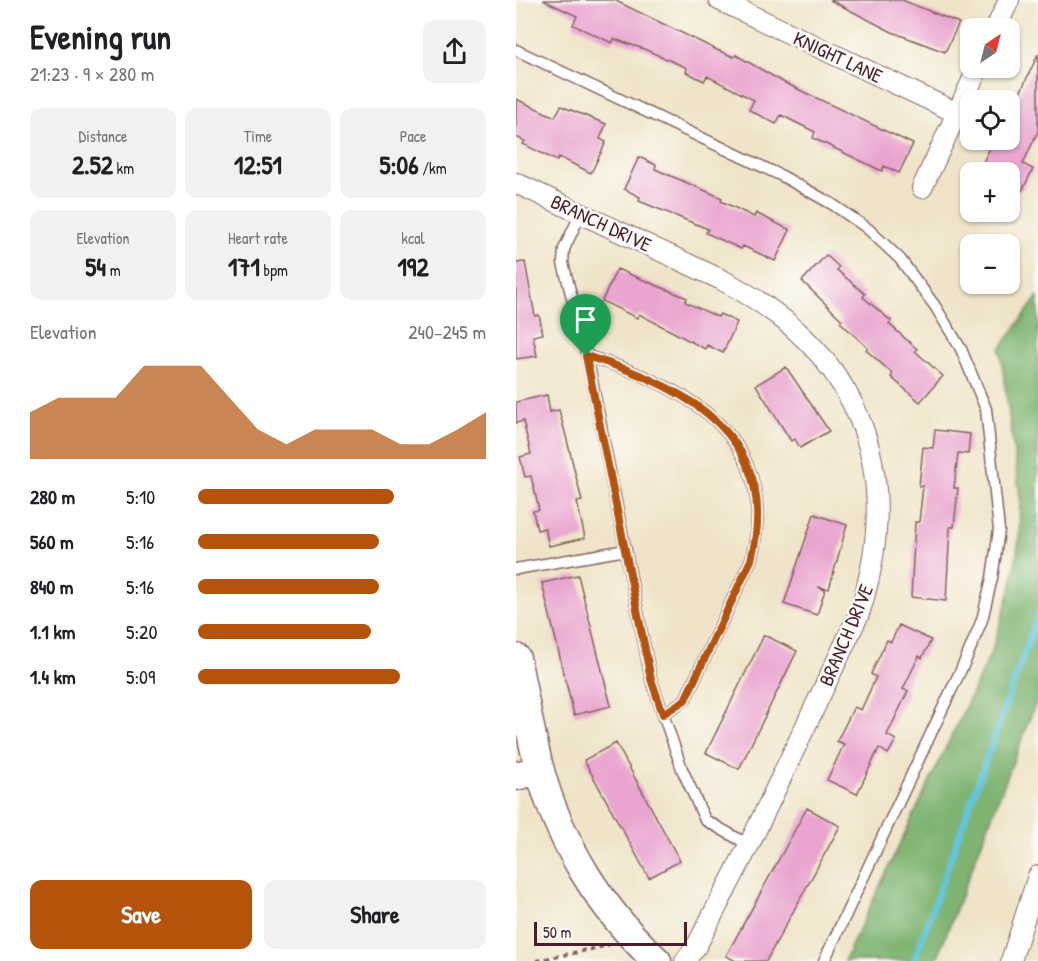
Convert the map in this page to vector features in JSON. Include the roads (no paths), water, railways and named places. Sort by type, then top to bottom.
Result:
[{"type":"street","name":"KNIGHT LANE","points":[[719,0],[957,113]]},
{"type":"street","points":[[1001,18],[1009,0]]},
{"type":"street","points":[[922,188],[973,78]]},
{"type":"street","name":"BRANCH DRIVE","points":[[516,183],[733,286],[784,318],[809,342],[833,371],[851,401],[864,432],[873,465],[878,500],[877,537],[872,575],[859,614],[749,845],[697,945],[685,961]]},
{"type":"street","points":[[516,658],[528,773],[554,810],[572,850],[594,888],[623,925],[657,961]]},
{"type":"street","points":[[1011,961],[1038,876]]},
{"type":"lane","points":[[516,50],[782,176],[832,204],[867,228],[900,259],[935,306],[961,349],[986,409],[999,531],[992,578],[982,620],[966,659],[824,961]]},
{"type":"lane","points":[[581,213],[564,249],[563,263],[586,356],[651,679],[682,769],[705,820],[749,845]]},
{"type":"lane","points":[[586,356],[620,366],[681,393],[710,414],[742,452],[756,498],[757,536],[751,560],[685,700],[663,714]]},
{"type":"lane","points":[[516,570],[626,550]]},
{"type":"waterway","points":[[914,961],[1038,615]]}]
